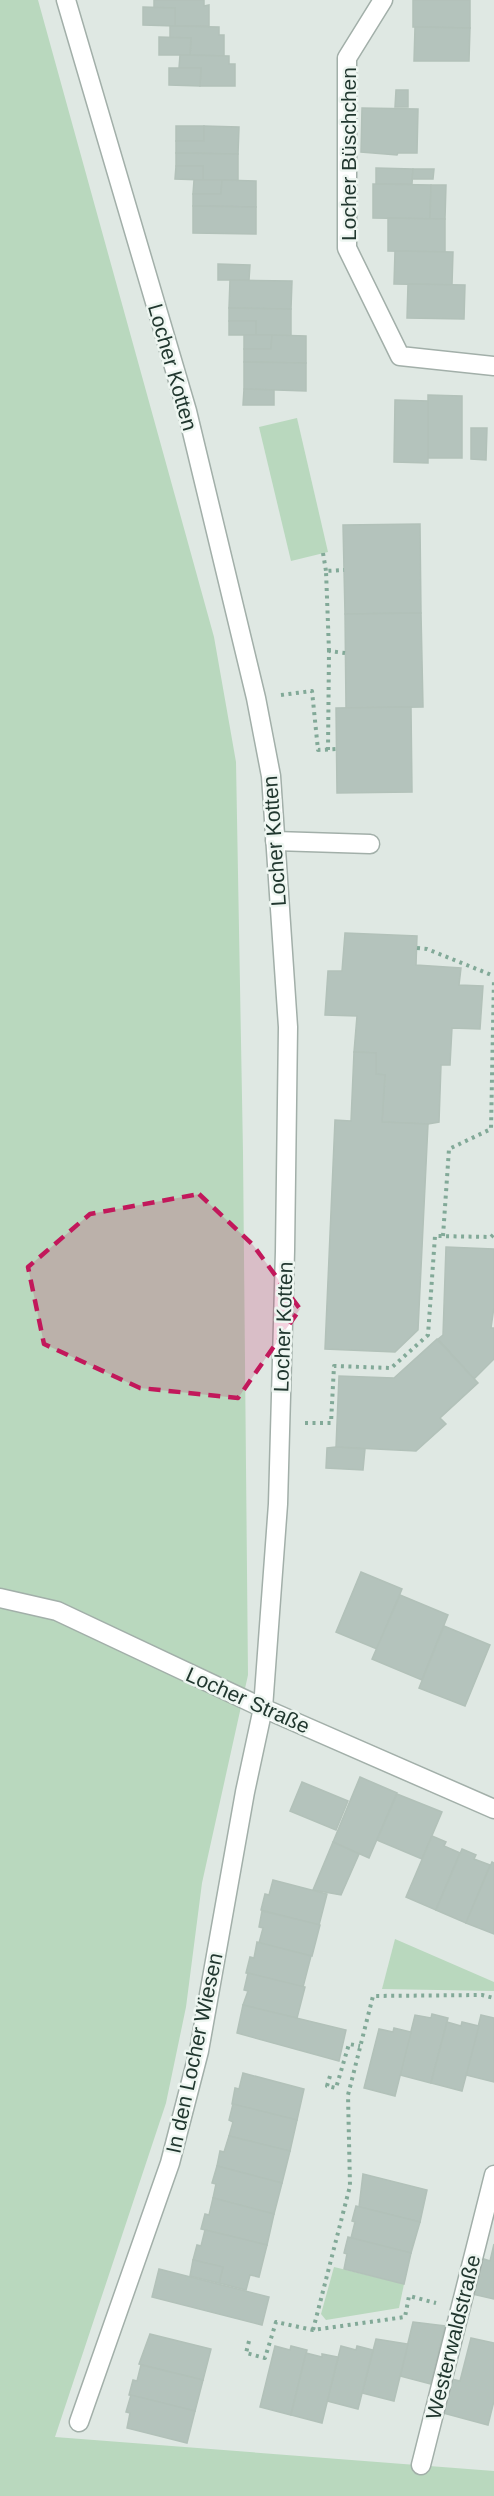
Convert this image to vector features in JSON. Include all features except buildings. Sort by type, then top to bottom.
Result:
[{"type":"street","name":"Locher Kotten","points":[[66,0],[187,411],[256,698],[271,776],[288,1027],[278,1504],[263,1708]]},
{"type":"street","name":"Locher Büschchen","points":[[383,0],[347,58],[347,248],[400,356],[494,366]]},
{"type":"street","points":[[275,841],[370,844]]},
{"type":"street","name":"Locher Straße","points":[[0,1598],[57,1611],[263,1708],[494,1809]]},
{"type":"street","name":"In den Locher Wiesen","points":[[79,2422],[170,2163],[196,2062],[245,1792],[263,1708]]},
{"type":"street","name":"Westerwaldstraße","points":[[421,2465],[494,2175]]},
{"type":"path","points":[[323,553],[326,571],[329,651],[328,750]]},
{"type":"path","points":[[326,571],[344,570]]},
{"type":"path","points":[[329,651],[345,652]]},
{"type":"path","points":[[312,691],[318,750],[337,749]]},
{"type":"path","points":[[417,948],[428,949],[494,977],[491,1130],[449,1149],[443,1236]]},
{"type":"path","points":[[330,1423],[334,1366],[391,1368],[428,1335],[435,1236],[491,1237],[494,1234]]},
{"type":"path","points":[[313,2330],[350,2186],[348,2095],[373,1996],[482,1995],[494,1998]]},
{"type":"path","points":[[330,2076],[327,2086],[336,2088],[349,2044],[360,2046]]},
{"type":"path","points":[[249,2341],[246,2353],[266,2358],[276,2322],[313,2330],[405,2317],[409,2296],[460,2310]]},
{"type":"highlighted area","points":[[199,1194],[253,1245],[300,1309],[238,1398],[140,1388],[44,1344],[28,1267],[90,1214]]},
{"type":"green space","points":[[0,0],[38,0],[214,637],[236,762],[243,1153],[248,1675],[202,1883],[186,2007],[166,2103],[55,2437],[494,2471],[494,2496],[0,2496]]},
{"type":"green space","points":[[297,418],[328,552],[291,561],[259,427]]},
{"type":"green space","points":[[395,1939],[494,1982],[494,1991],[382,1989]]},
{"type":"green space","points":[[334,2267],[404,2284],[399,2308],[326,2320],[321,2314]]}]
